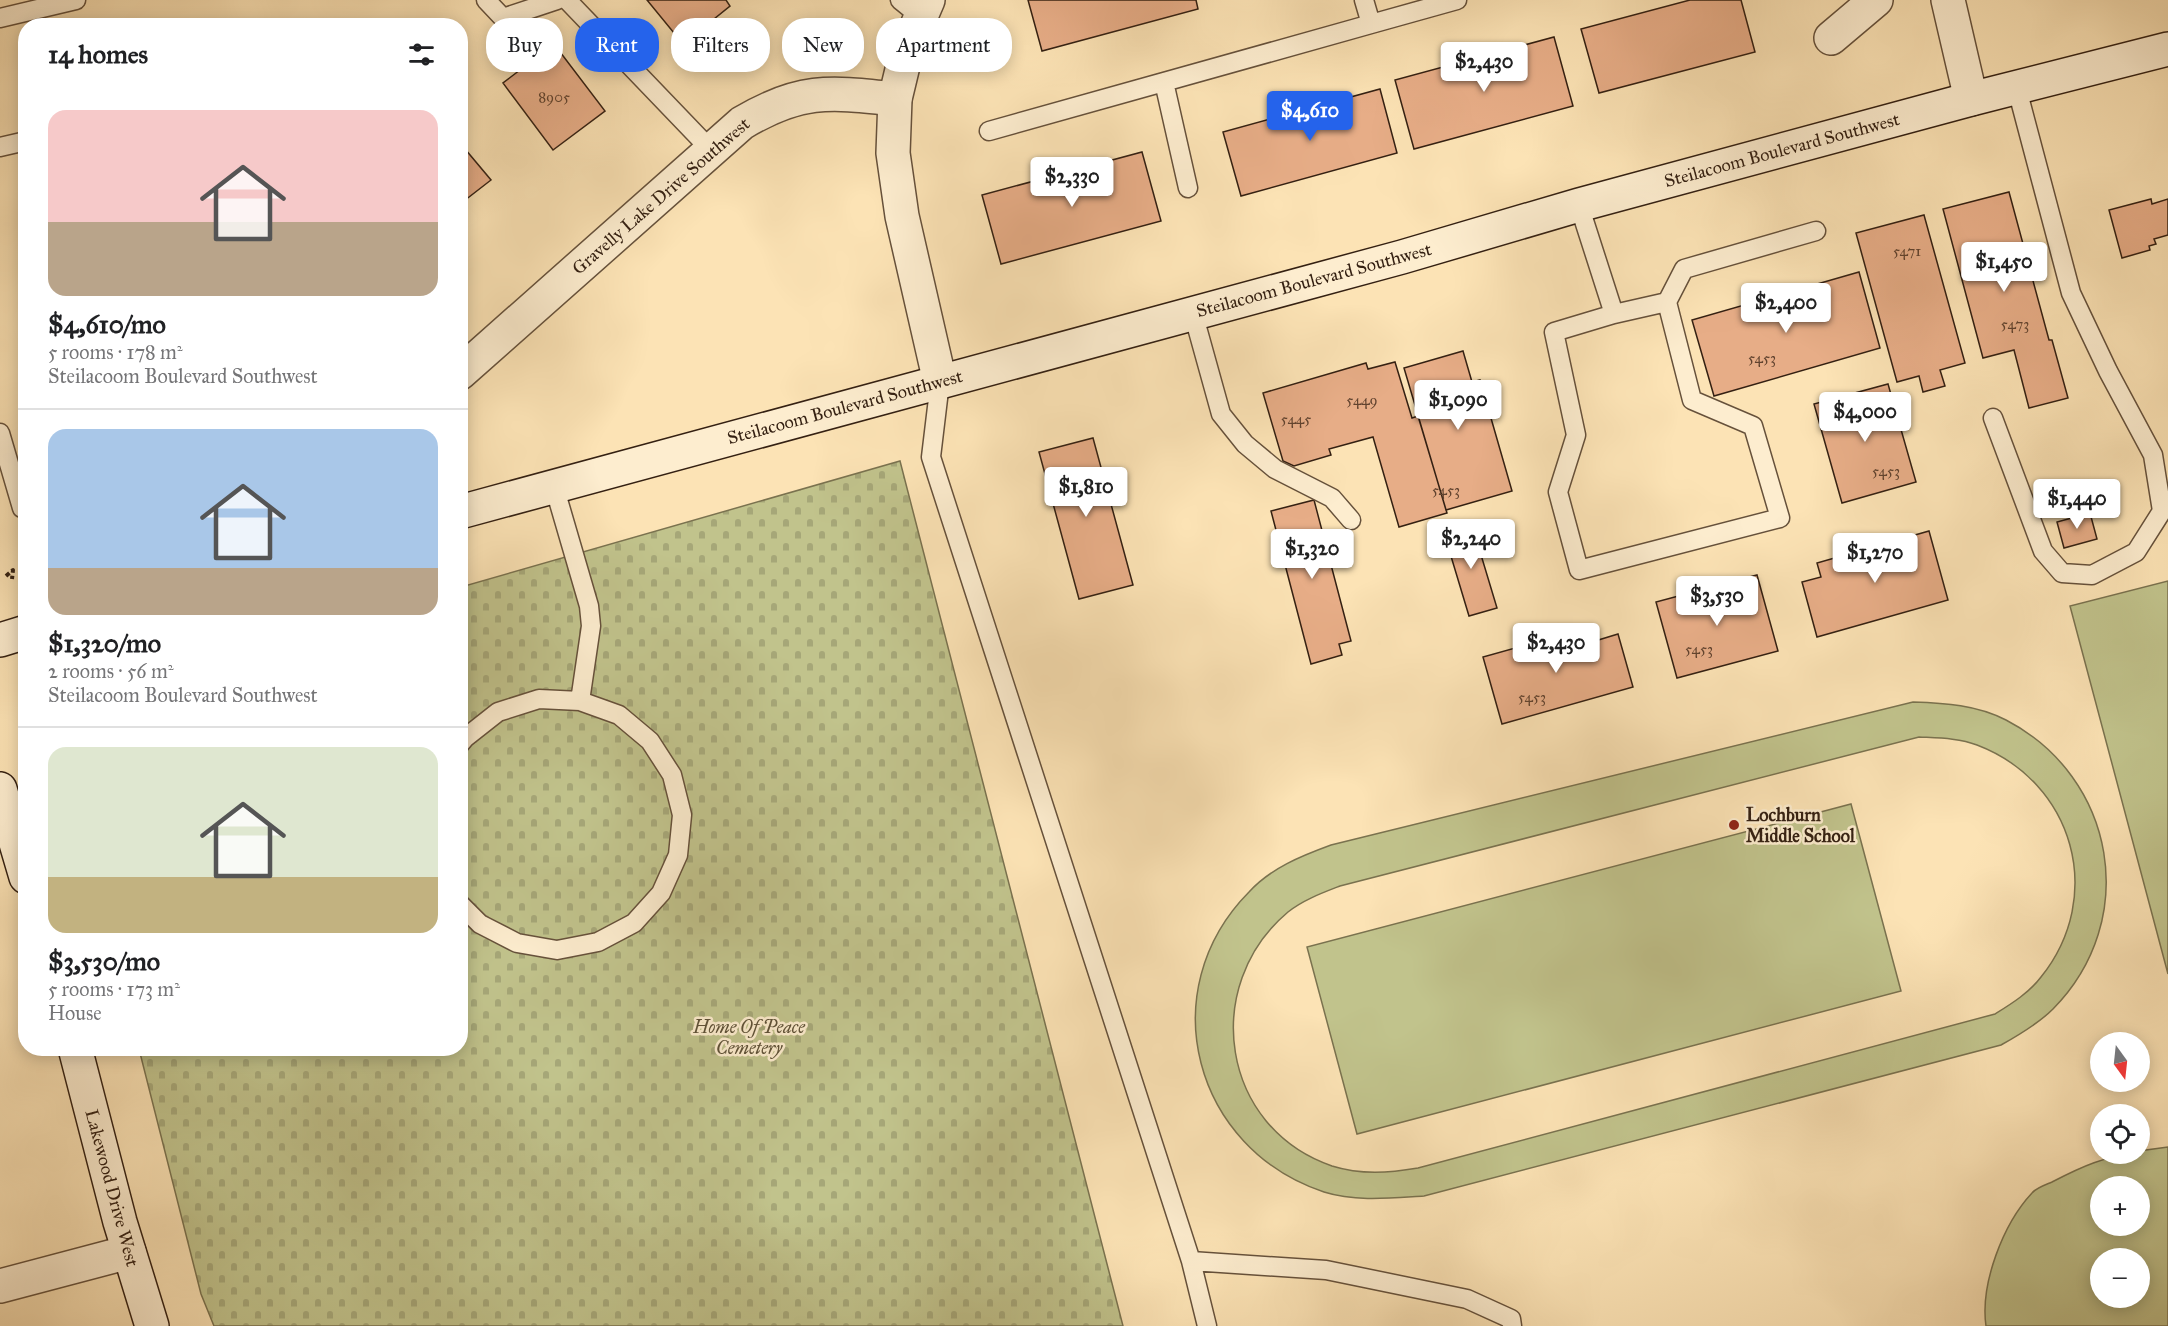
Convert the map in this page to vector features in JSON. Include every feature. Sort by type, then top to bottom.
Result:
[{"type":"main road","points":[[1831,38],[1876,0]]},
{"type":"main road","points":[[1948,0],[1971,99]]},
{"type":"main road","points":[[916,6],[895,99],[893,153],[902,216],[940,382]]},
{"type":"main road","name":"Steilacoom Boulevard Southwest","points":[[468,510],[1402,257],[1579,205],[1971,99],[2168,49]]},
{"type":"main road","name":"Gravelly Lake Drive Southwest","points":[[468,366],[742,123],[765,109],[794,98],[842,93],[895,99]]},
{"type":"main road","points":[[0,640],[18,634]]},
{"type":"main road","points":[[0,789],[18,850]]},
{"type":"main road","name":"Lakewood Drive West","points":[[77,1056],[129,1252],[152,1326]]},
{"type":"main road","points":[[0,1286],[129,1252]]},
{"type":"lane","points":[[0,18],[76,0]]},
{"type":"lane","points":[[486,0],[502,18],[557,0]]},
{"type":"lane","points":[[567,0],[710,150]]},
{"type":"lane","points":[[1364,0],[1371,24]]},
{"type":"lane","points":[[989,131],[1457,0]]},
{"type":"lane","points":[[1164,82],[1188,188]]},
{"type":"lane","points":[[1993,418],[2043,551],[2062,573],[2092,575],[2136,552],[2162,511],[2153,455],[2071,293],[2017,89]]},
{"type":"lane","points":[[0,147],[18,143]]},
{"type":"lane","points":[[1579,205],[1614,314]]},
{"type":"lane","points":[[1667,302],[1614,314],[1554,332],[1576,435],[1558,492],[1579,570],[1780,518],[1753,426],[1692,400],[1667,302],[1684,269],[1816,231]]},
{"type":"lane","points":[[1193,313],[1221,414],[1245,444],[1275,469],[1332,498],[1351,520]]},
{"type":"lane","points":[[940,382],[931,457],[1191,1261],[1207,1326]]},
{"type":"lane","points":[[0,433],[18,494]]},
{"type":"lane","points":[[554,486],[589,606],[591,626],[580,700]]},
{"type":"lane","points":[[468,736],[498,712],[539,699],[580,700],[619,715],[650,741],[672,775],[682,815],[678,855],[661,893],[633,923],[598,942],[557,950],[517,943],[480,924],[468,912]]},
{"type":"lane","points":[[1191,1261],[1326,1270],[1420,1289],[1467,1299],[1511,1319],[1512,1326]]},
{"type":"path","points":[[6,576],[13,570],[12,579]]},
{"type":"green space","name":"Home Of Peace Cemetery","points":[[900,461],[1123,1326],[214,1326],[201,1294],[141,1056],[468,1056],[468,585]]},
{"type":"green space","points":[[2168,581],[2168,974],[2070,606]]},
{"type":"green space","points":[[1913,702],[1937,703],[1972,708],[2006,720],[2043,745],[2072,777],[2092,813],[2104,852],[2106,893],[2098,934],[2081,973],[2053,1009],[2028,1029],[2001,1045],[1424,1196],[1361,1198],[1324,1192],[1279,1171],[1244,1141],[1217,1104],[1201,1063],[1195,1019],[1201,975],[1219,932],[1249,892],[1277,869],[1331,845]],"holes":[[[1919,737],[1963,741],[1977,745],[2010,762],[2037,785],[2057,813],[2070,844],[2075,878],[2072,912],[2061,945],[2036,983],[2020,998],[1995,1014],[1418,1168],[1396,1171],[1364,1172],[1343,1169],[1332,1166],[1295,1147],[1266,1121],[1246,1088],[1235,1052],[1234,1015],[1242,978],[1260,943],[1288,912],[1306,900],[1340,886]]]},
{"type":"green space","points":[[1851,804],[1901,991],[1357,1134],[1307,947]]},
{"type":"green space","points":[[2168,1147],[2168,1326],[1986,1326],[1985,1309],[1990,1274],[2012,1221],[2032,1193],[2092,1164],[2150,1164],[2150,1149]]},
{"type":"building","points":[[647,0],[726,0],[730,6],[715,18],[671,18],[671,29]]},
{"type":"building","points":[[1028,0],[1196,0],[1198,9],[1042,51]]},
{"type":"building","points":[[1690,0],[1741,0],[1755,52],[1599,93],[1581,29]]},
{"type":"building","points":[[1554,37],[1573,106],[1414,149],[1395,80]]},
{"type":"building","points":[[563,56],[605,111],[553,150],[503,83],[517,72],[563,72]]},
{"type":"building","points":[[1380,89],[1397,153],[1241,196],[1223,132]]},
{"type":"building","points":[[1142,152],[1161,221],[1001,264],[982,195]]},
{"type":"building","points":[[468,153],[491,180],[468,198]]},
{"type":"building","points":[[2009,192],[2049,340],[2052,340],[2068,398],[2029,408],[2014,350],[1983,358],[1943,209]]},
{"type":"building","points":[[2151,199],[2152,204],[2168,199],[2168,235],[2154,239],[2156,244],[2149,246],[2150,250],[2122,258],[2109,210]]},
{"type":"building","points":[[1924,215],[1965,363],[1940,370],[1945,386],[1923,392],[1919,376],[1897,382],[1856,233]]},
{"type":"building","points":[[1859,272],[1880,348],[1714,396],[1692,320]]},
{"type":"building","points":[[1463,351],[1472,382],[1480,380],[1512,491],[1446,510],[1404,368]]},
{"type":"building","points":[[1395,362],[1412,418],[1418,416],[1447,513],[1399,527],[1373,437],[1329,449],[1331,455],[1294,466],[1283,461],[1263,393],[1366,363],[1368,369]]},
{"type":"building","points":[[1888,384],[1916,482],[1842,503],[1814,404]]},
{"type":"building","points":[[1093,438],[1133,585],[1079,599],[1039,452]]},
{"type":"building","points":[[1314,500],[1351,641],[1339,644],[1342,655],[1311,664],[1271,511]]},
{"type":"building","points":[[2090,513],[2097,539],[2064,548],[2057,522]]},
{"type":"building","points":[[1472,525],[1497,608],[1469,616],[1444,533]]},
{"type":"building","points":[[1929,531],[1948,600],[1817,637],[1802,582],[1821,577],[1817,563]]},
{"type":"building","points":[[1757,575],[1778,651],[1677,678],[1656,602]]},
{"type":"building","points":[[1591,627],[1595,641],[1618,634],[1633,687],[1502,724],[1483,657]]},
{"type":"place","name":"Lochburn Middle School","points":[[1734,825]]}]
